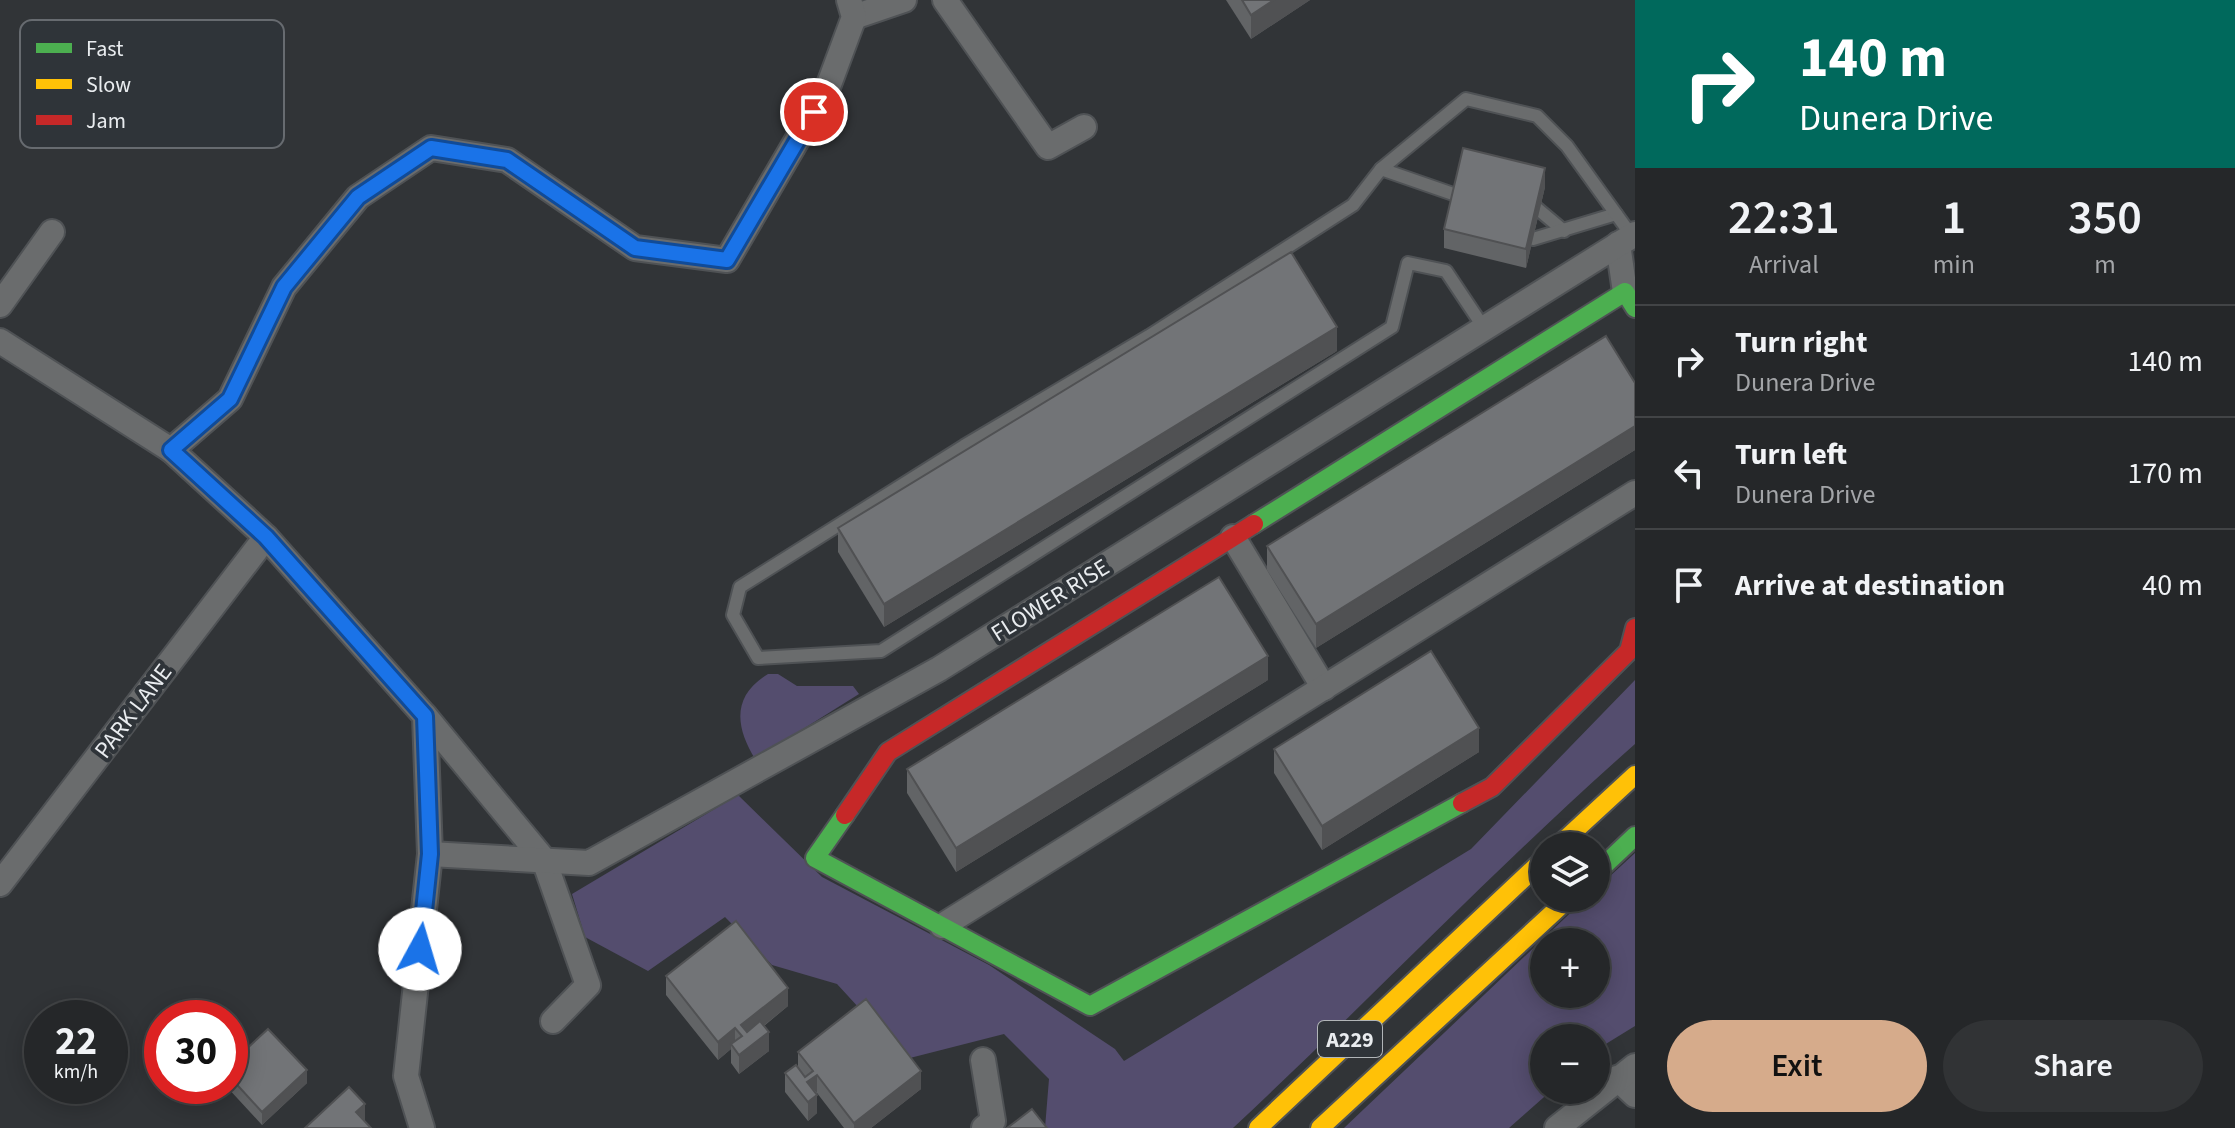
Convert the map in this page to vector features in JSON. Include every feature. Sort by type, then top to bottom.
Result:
[{"type":"main road","points":[[1630,300],[1233,537],[888,752],[815,858],[1090,1006],[1492,787],[1629,651],[1635,628]]},
{"type":"main road","points":[[1573,832],[1635,775]]},
{"type":"main road","points":[[1610,860],[1635,836]]},
{"type":"main road","name":"A229","points":[[1258,1128],[1530,872]]},
{"type":"main road","name":"A229","points":[[1320,1128],[1554,912]]},
{"type":"street","points":[[171,450],[230,399],[284,287],[358,197],[431,148],[507,160],[635,248],[727,260],[828,87],[851,8],[904,0]]},
{"type":"street","points":[[945,0],[1048,147],[1084,127]]},
{"type":"street","points":[[0,305],[52,232]]},
{"type":"street","points":[[1628,238],[1630,300]]},
{"type":"street","name":"FLOWER RISE","points":[[430,854],[589,863],[939,669],[1628,238]]},
{"type":"street","points":[[0,341],[171,450],[266,537],[425,716],[544,860],[588,985],[553,1021]]},
{"type":"street","points":[[942,926],[1635,493]]},
{"type":"street","name":"PARK LANE","points":[[0,884],[266,537]]},
{"type":"street","points":[[1233,537],[1324,688]]},
{"type":"street","points":[[422,1128],[406,1076],[430,854],[425,716]]},
{"type":"street","points":[[983,1060],[993,1121],[984,1128]]},
{"type":"street","points":[[1557,1128],[1626,1072],[1635,1095]]},
{"type":"lane","points":[[1484,328],[1446,271],[1408,263],[1392,327],[881,651],[758,658],[733,615],[740,587],[964,446],[1149,336],[1353,205],[1381,169],[1466,99],[1537,116],[1567,146],[1616,214],[1628,238]]},
{"type":"lane","points":[[1381,169],[1461,193],[1466,216]]},
{"type":"lane","points":[[1514,196],[1527,199],[1564,231]]},
{"type":"lane","points":[[1502,233],[1533,239],[1616,214]]},
{"type":"shaded area","points":[[768,674],[778,674],[797,686],[853,686],[859,694],[755,759],[744,735],[740,712],[748,692]]},
{"type":"shaded area","points":[[1635,680],[1635,744],[1540,832],[1530,832],[1530,841],[1233,1128],[1045,1128],[1049,1079],[1004,1034],[906,1059],[837,984],[772,965],[725,917],[648,971],[585,937],[572,894],[738,795],[822,877],[989,965],[1115,1049],[1124,1061],[1471,849]]},
{"type":"shaded area","points":[[1635,853],[1635,1026],[1610,1041],[1610,1024],[1530,1024],[1530,1104],[1536,1104],[1509,1128],[1344,1128],[1530,951],[1530,1008],[1610,1008],[1610,928],[1554,928],[1571,912],[1610,912],[1610,876]]},
{"type":"building","points":[[1242,0],[1274,0],[1251,15]]},
{"type":"building","points":[[1463,148],[1545,168],[1526,249],[1444,229]]},
{"type":"building","points":[[1291,252],[1337,327],[884,604],[838,528]]},
{"type":"building","points":[[1606,336],[1635,383],[1635,426],[1316,624],[1267,546]]},
{"type":"building","points":[[1219,577],[1268,656],[956,848],[907,769]]},
{"type":"building","points":[[1431,651],[1479,728],[1322,826],[1274,749]]},
{"type":"building","points":[[736,921],[788,988],[741,1025],[747,1032],[760,1021],[769,1032],[739,1055],[731,1044],[742,1036],[735,1028],[718,1042],[666,976]]},
{"type":"building","points":[[866,999],[921,1071],[854,1123],[817,1075],[807,1082],[817,1095],[808,1102],[785,1073],[796,1065],[805,1077],[813,1071],[798,1052]]},
{"type":"building","points":[[268,1029],[307,1070],[262,1112],[248,1097],[248,1047]]},
{"type":"building","points":[[349,1087],[365,1104],[356,1112],[371,1128],[305,1128]]},
{"type":"building","points":[[1032,1109],[1047,1128],[1007,1128]]},
{"type":"traffic: fast","points":[[1254,524],[1625,292],[1635,308]]},
{"type":"traffic: fast","points":[[845,815],[815,858],[1090,1006],[1462,803]]},
{"type":"traffic: fast","points":[[1610,860],[1635,836]]},
{"type":"traffic: slow","points":[[1573,832],[1635,775]]},
{"type":"traffic: slow","points":[[1258,1128],[1530,872]]},
{"type":"traffic: slow","points":[[1320,1128],[1554,912]]},
{"type":"traffic: jam","points":[[845,815],[888,752],[1254,524]]},
{"type":"traffic: jam","points":[[1462,803],[1492,787],[1629,651],[1635,628]]},
{"type":"route","points":[[420,949],[430,854],[425,716],[266,537],[171,450],[230,399],[284,287],[358,197],[431,148],[507,160],[635,248],[727,260],[814,112]]}]
